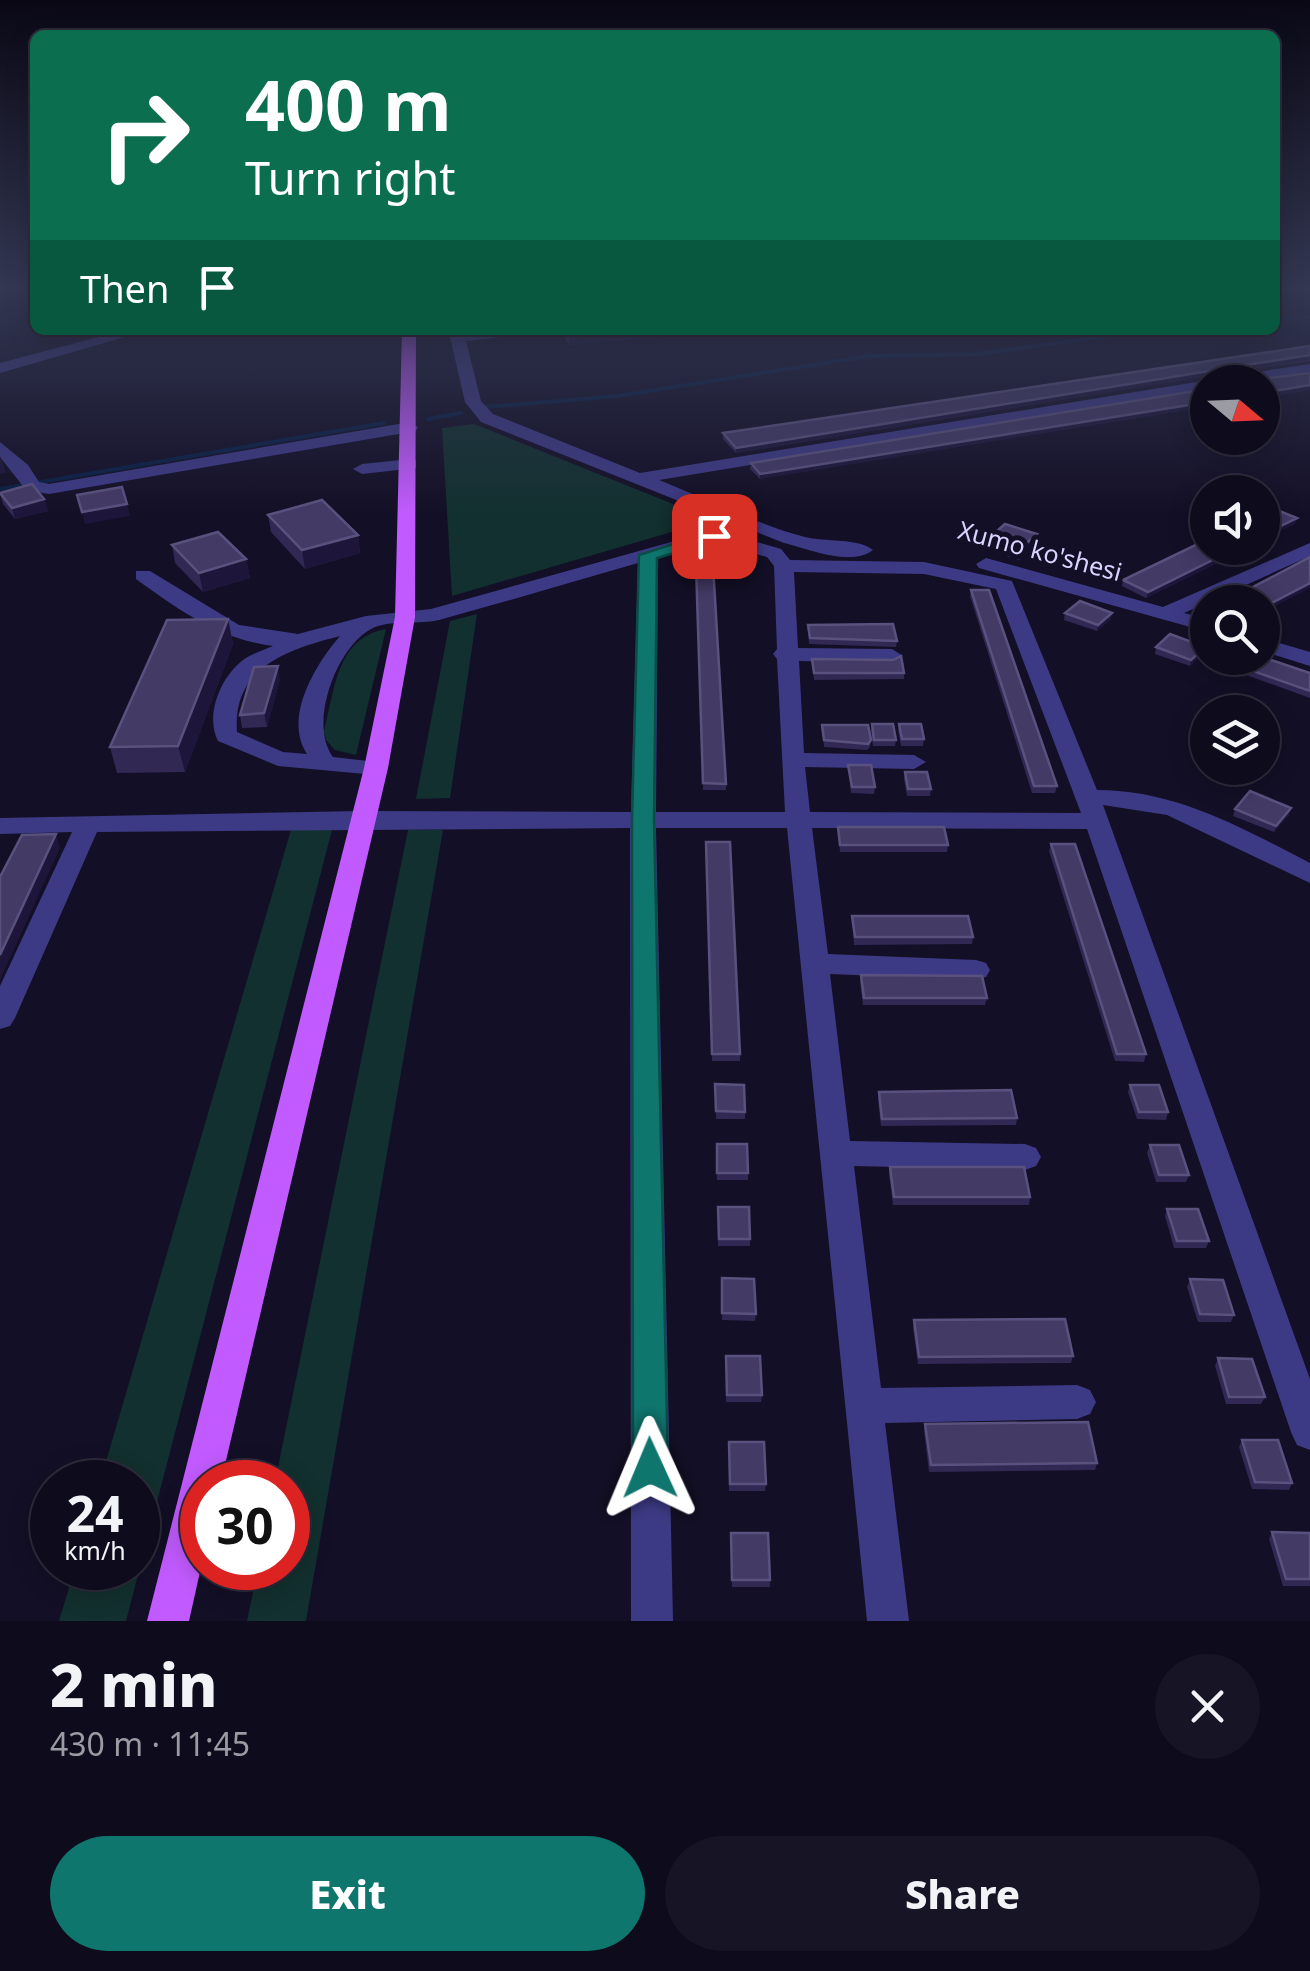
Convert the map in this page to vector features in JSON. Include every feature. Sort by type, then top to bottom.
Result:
[{"type":"main road","points":[[168,1621],[376,768],[406,617],[409,365]]},
{"type":"street","name":"Xumo ko'shesi","points":[[464,365],[473,402],[487,418],[738,519],[830,549],[946,553],[1190,621]]},
{"type":"street","points":[[1280,373],[1310,368]]},
{"type":"street","points":[[639,478],[1190,389]]},
{"type":"street","points":[[0,447],[32,486],[49,489],[410,427]]},
{"type":"street","points":[[362,470],[410,464]]},
{"type":"street","points":[[143,576],[208,619],[248,638],[267,642],[307,638],[366,622],[432,614],[714,536],[738,519]]},
{"type":"street","points":[[714,536],[774,553],[784,566],[784,654],[797,817],[888,1621]]},
{"type":"street","points":[[1167,614],[1310,549]]},
{"type":"street","points":[[648,555],[643,819],[652,1621]]},
{"type":"street","points":[[784,566],[938,569],[980,575],[1006,585],[1092,809],[1310,1432]]},
{"type":"street","points":[[324,764],[312,743],[310,722],[330,660],[352,632],[366,622]]},
{"type":"street","points":[[307,638],[251,664],[234,685],[224,709],[226,736],[278,759],[376,768]]},
{"type":"street","points":[[1280,650],[1310,660]]},
{"type":"street","points":[[784,654],[892,656]]},
{"type":"street","points":[[792,760],[914,762]]},
{"type":"street","points":[[0,826],[797,817],[1092,809],[1122,795],[1207,818],[1310,874]]},
{"type":"street","points":[[0,1018],[89,822]]},
{"type":"street","points":[[813,963],[976,970]]},
{"type":"street","points":[[835,1153],[1025,1157]]},
{"type":"street","points":[[863,1406],[1077,1402]]},
{"type":"green space","points":[[474,424],[713,520],[452,596],[442,428]]},
{"type":"green space","points":[[477,614],[450,798],[416,799],[450,621]]},
{"type":"green space","points":[[386,629],[356,755],[335,750],[324,731],[340,668],[357,643]]},
{"type":"green space","points":[[291,830],[332,830],[160,1490],[160,1460],[106,1460]]},
{"type":"green space","points":[[408,830],[443,830],[306,1621],[247,1621],[253,1590],[310,1590],[310,1460],[279,1460]]},
{"type":"green space","points":[[68,1590],[134,1590],[126,1621],[59,1621]]},
{"type":"building","points":[[1184,365],[1248,365],[1190,365],[1190,374],[736,448],[723,433]]},
{"type":"building","points":[[1310,373],[1310,385],[1280,390],[1280,377]]},
{"type":"building","points":[[1190,392],[1190,405],[760,474],[751,463]]},
{"type":"building","points":[[32,484],[44,499],[12,508],[0,493]]},
{"type":"building","points":[[122,487],[127,504],[82,512],[77,495]]},
{"type":"building","points":[[322,500],[358,535],[302,550],[268,515]]},
{"type":"building","points":[[1280,511],[1297,518],[1280,526]]},
{"type":"building","points":[[1005,524],[1037,534],[1021,548],[989,538]]},
{"type":"building","points":[[218,532],[246,559],[199,573],[172,545]]},
{"type":"building","points":[[1190,548],[1190,565],[1203,565],[1148,592],[1123,580]]},
{"type":"building","points":[[1310,557],[1310,583],[1280,599],[1280,585],[1257,585]]},
{"type":"building","points":[[696,565],[713,565],[726,784],[703,783]]},
{"type":"building","points":[[971,590],[989,590],[1057,786],[1034,786]]},
{"type":"building","points":[[1080,601],[1112,613],[1098,625],[1065,613]]},
{"type":"building","points":[[228,619],[178,746],[110,747],[167,620]]},
{"type":"building","points":[[893,624],[897,641],[810,638],[808,625]]},
{"type":"building","points":[[1170,634],[1190,641],[1190,660],[1156,647]]},
{"type":"building","points":[[901,656],[904,673],[814,673],[812,659],[893,660]]},
{"type":"building","points":[[1280,663],[1310,673],[1310,691],[1264,675],[1280,675]]},
{"type":"building","points":[[278,666],[264,713],[240,715],[254,667]]},
{"type":"building","points":[[872,724],[893,724],[896,740],[874,740]]},
{"type":"building","points":[[899,724],[921,724],[924,739],[902,739]]},
{"type":"building","points":[[822,725],[868,725],[871,740],[868,744],[824,740]]},
{"type":"building","points":[[848,765],[871,765],[875,787],[852,787]]},
{"type":"building","points":[[905,772],[927,772],[931,789],[908,789]]},
{"type":"building","points":[[1250,791],[1291,808],[1276,826],[1235,809]]},
{"type":"building","points":[[838,827],[944,827],[948,845],[840,845]]},
{"type":"building","points":[[56,834],[0,955],[0,877],[22,835]]},
{"type":"building","points":[[706,842],[730,842],[740,1054],[712,1054]]},
{"type":"building","points":[[1051,844],[1075,844],[1146,1054],[1117,1054]]},
{"type":"building","points":[[852,916],[968,916],[973,937],[855,937]]},
{"type":"building","points":[[861,975],[982,976],[987,998],[864,998]]},
{"type":"building","points":[[715,1084],[744,1085],[745,1112],[716,1111]]},
{"type":"building","points":[[1130,1085],[1159,1085],[1168,1112],[1139,1112]]},
{"type":"building","points":[[1011,1090],[1017,1118],[882,1119],[879,1092]]},
{"type":"building","points":[[717,1144],[747,1144],[748,1173],[717,1173]]},
{"type":"building","points":[[1150,1145],[1179,1145],[1189,1175],[1159,1175]]},
{"type":"building","points":[[890,1167],[1024,1167],[1030,1197],[894,1197]]},
{"type":"building","points":[[718,1207],[749,1207],[750,1239],[719,1239]]},
{"type":"building","points":[[1167,1209],[1198,1209],[1209,1241],[1177,1241]]},
{"type":"building","points":[[722,1278],[754,1279],[756,1314],[722,1313]]},
{"type":"building","points":[[1190,1279],[1223,1280],[1234,1315],[1200,1314]]},
{"type":"building","points":[[1065,1319],[1073,1356],[919,1357],[914,1320]]},
{"type":"building","points":[[726,1356],[760,1356],[762,1395],[727,1395]]},
{"type":"building","points":[[1218,1358],[1252,1359],[1265,1397],[1229,1397]]},
{"type":"building","points":[[1088,1422],[1097,1463],[931,1465],[925,1424]]},
{"type":"building","points":[[1242,1440],[1278,1440],[1292,1483],[1255,1482]]},
{"type":"building","points":[[729,1442],[764,1442],[766,1484],[730,1484]]},
{"type":"building","points":[[1272,1532],[1310,1533],[1310,1579],[1286,1579]]},
{"type":"building","points":[[731,1533],[768,1533],[770,1580],[732,1580]]},
{"type":"waterway","points":[[486,407],[617,396],[815,365]]},
{"type":"waterway","points":[[428,419],[461,413]]},
{"type":"waterway","points":[[0,489],[384,423]]},
{"type":"route","points":[[650,1468],[643,819],[648,555],[714,536]]}]
